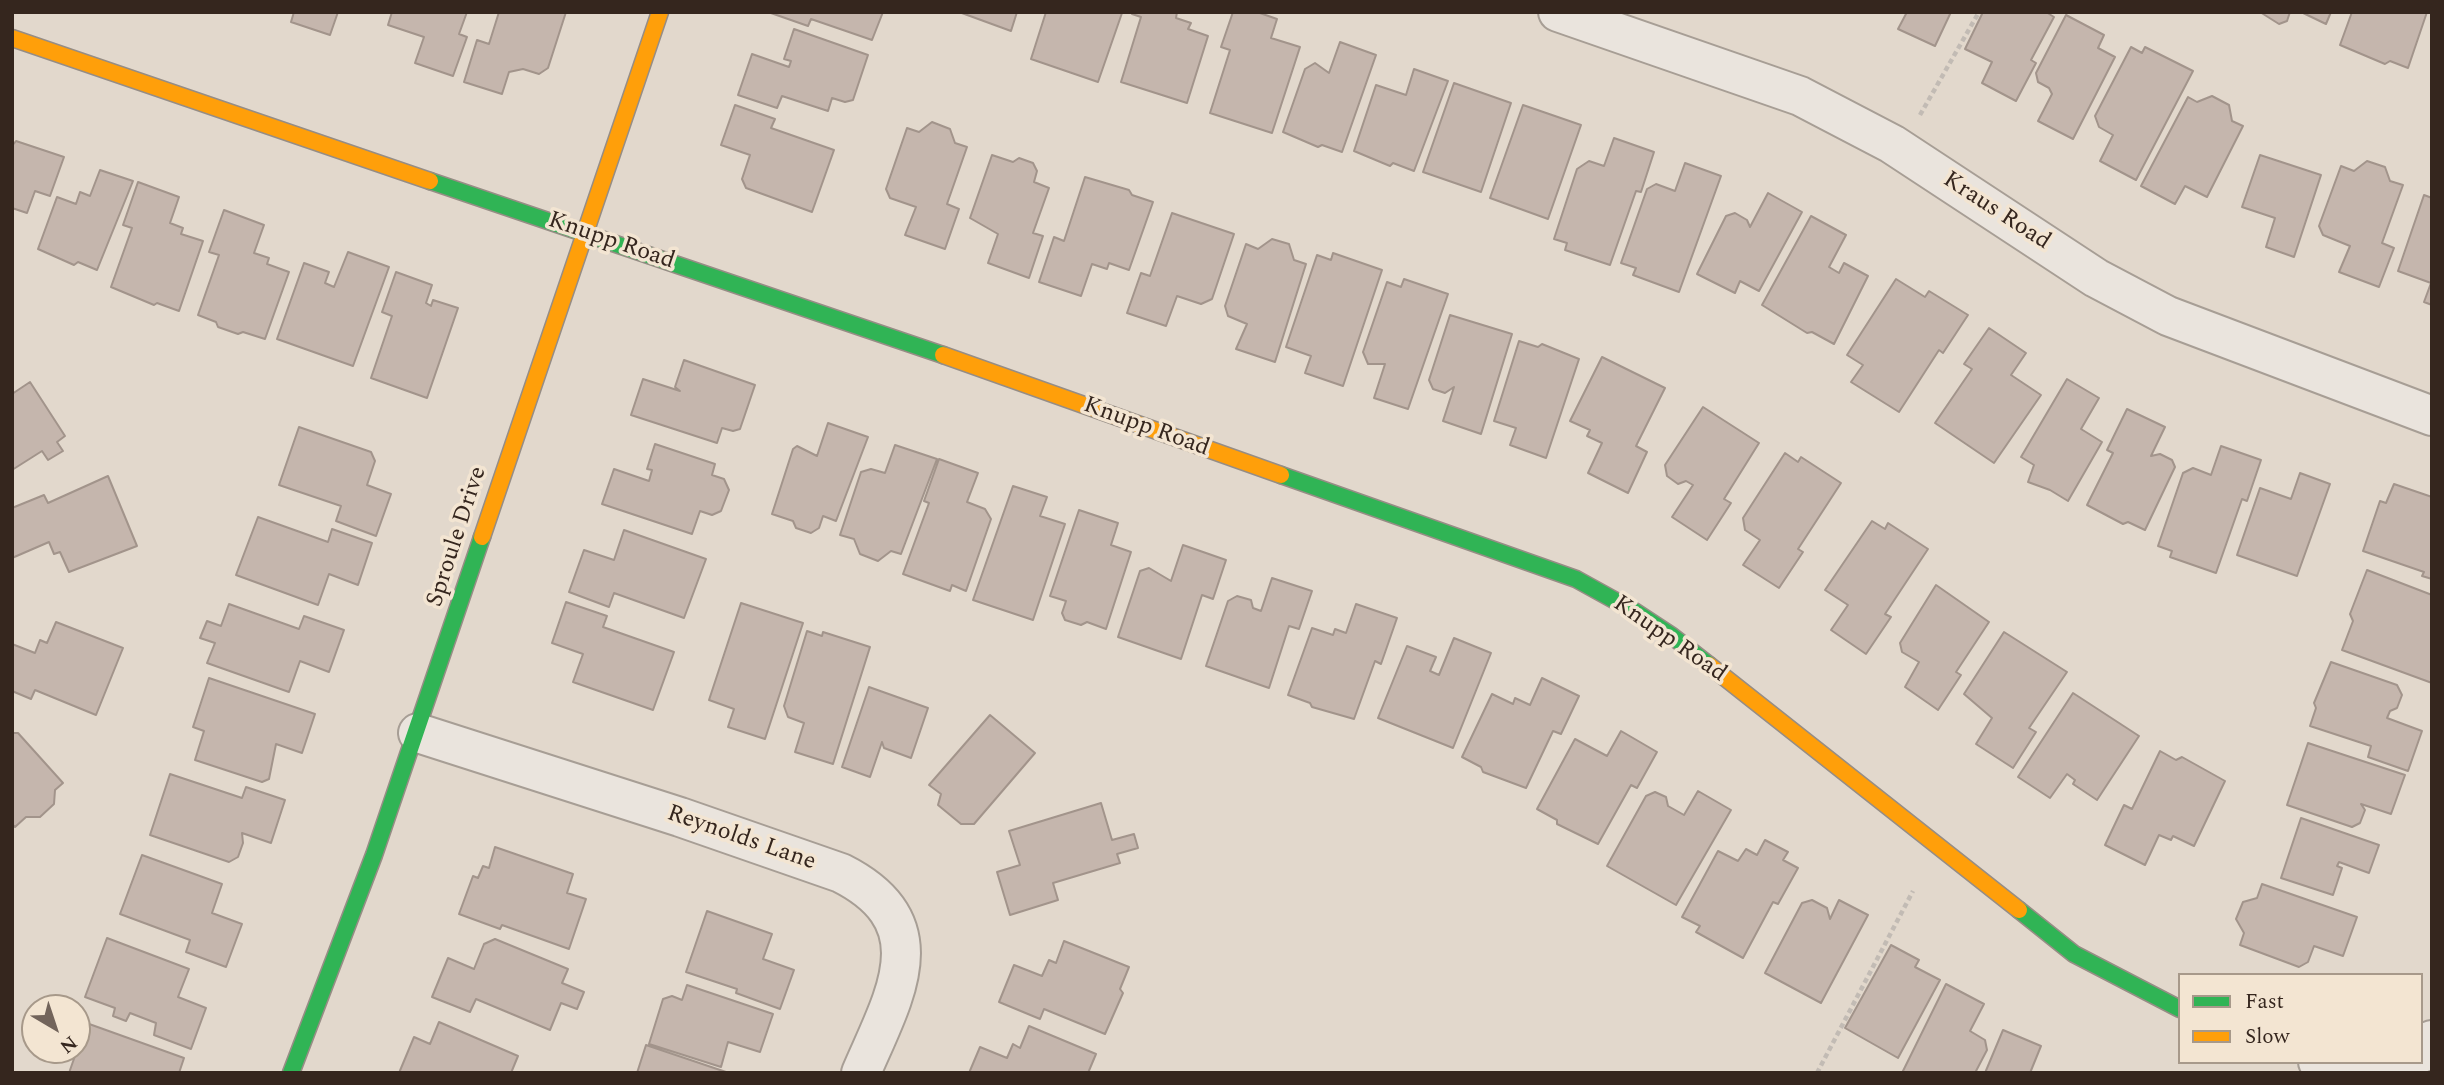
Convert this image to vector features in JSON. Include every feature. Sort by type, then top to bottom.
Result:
[{"type":"street","name":"Sproule Drive","points":[[291,1073],[336,964],[418,733],[660,12]]},
{"type":"street","name":"Kraus Road","points":[[1558,12],[1800,96],[1900,149],[2096,278],[2168,316],[2432,416]]},
{"type":"street","name":"Knupp Road","points":[[12,38],[848,321],[1576,579],[1672,636],[2074,954],[2178,1008]]},
{"type":"street","name":"Reynolds Lane","points":[[418,733],[680,817],[841,873],[864,884],[880,900],[894,921],[901,945],[901,970],[896,991],[861,1073]]},
{"type":"street","points":[[2323,1064],[2347,1073]]},
{"type":"street","points":[[2377,1073],[2405,1064]]},
{"type":"path","points":[[1900,149],[1979,12]]},
{"type":"path","points":[[1817,1073],[1913,891]]},
{"type":"building","points":[[294,12],[338,12],[330,35],[291,22]]},
{"type":"building","points":[[392,12],[467,12],[459,34],[467,37],[453,76],[415,63],[424,37],[388,25]]},
{"type":"building","points":[[499,12],[566,12],[548,68],[539,74],[523,69],[509,72],[502,94],[464,82],[477,40],[489,44]]},
{"type":"building","points":[[768,12],[883,12],[872,40],[811,19],[808,26]]},
{"type":"building","points":[[959,12],[1017,12],[1011,31]]},
{"type":"building","points":[[1046,12],[1122,13],[1098,82],[1031,59]]},
{"type":"building","points":[[1177,12],[1176,18],[1191,23],[1188,29],[1208,36],[1187,103],[1121,82],[1141,17],[1132,14]]},
{"type":"building","points":[[1233,12],[1257,12],[1277,19],[1271,38],[1300,47],[1272,133],[1210,113],[1230,50],[1221,47]]},
{"type":"building","points":[[1907,12],[1951,12],[1935,46],[1898,29]]},
{"type":"building","points":[[1983,12],[2046,12],[2054,17],[2031,60],[2036,63],[2016,101],[1982,83],[1992,62],[1965,49]]},
{"type":"building","points":[[2260,12],[2290,12],[2287,21],[2279,24]]},
{"type":"building","points":[[2301,12],[2331,12],[2326,24]]},
{"type":"building","points":[[2352,12],[2427,12],[2408,68],[2390,61],[2385,64],[2340,45]]},
{"type":"building","points":[[2066,15],[2104,35],[2098,48],[2115,57],[2073,139],[2038,121],[2052,94],[2049,88],[2038,82],[2036,73]]},
{"type":"building","points":[[794,29],[868,55],[853,100],[845,102],[832,98],[828,111],[782,96],[777,108],[738,95],[752,54],[789,67],[791,61],[784,59]]},
{"type":"building","points":[[1340,42],[1376,55],[1342,152],[1322,145],[1318,147],[1283,132],[1305,69],[1315,63],[1329,73]]},
{"type":"building","points":[[2131,47],[2142,53],[2145,47],[2193,71],[2136,180],[2100,161],[2113,135],[2099,127],[2095,116]]},
{"type":"building","points":[[1414,69],[1448,81],[1414,171],[1393,163],[1390,166],[1354,151],[1376,85],[1406,95]]},
{"type":"building","points":[[1454,83],[1511,103],[1481,192],[1423,172]]},
{"type":"building","points":[[2212,96],[2229,105],[2232,121],[2243,126],[2207,197],[2185,186],[2175,204],[2141,186],[2188,97],[2197,102]]},
{"type":"building","points":[[735,105],[775,119],[771,128],[834,150],[812,212],[746,188],[742,179],[750,155],[721,145]]},
{"type":"building","points":[[1523,105],[1581,125],[1548,219],[1490,198]]},
{"type":"building","points":[[932,122],[950,129],[955,143],[967,147],[947,204],[959,209],[945,249],[905,235],[916,207],[890,198],[886,189],[907,128],[919,132]]},
{"type":"building","points":[[1614,138],[1654,152],[1641,192],[1636,191],[1610,265],[1565,250],[1567,243],[1554,239],[1577,169],[1589,161],[1604,166]]},
{"type":"building","points":[[16,141],[64,157],[50,196],[35,191],[27,213],[12,208],[12,146]]},
{"type":"building","points":[[992,155],[1013,162],[1019,158],[1033,163],[1037,171],[1034,182],[1049,188],[1033,233],[1043,236],[1029,278],[988,263],[998,234],[970,218]]},
{"type":"building","points":[[2260,155],[2321,175],[2294,257],[2266,247],[2275,218],[2242,207]]},
{"type":"building","points":[[2367,161],[2385,167],[2390,181],[2403,185],[2382,243],[2394,248],[2379,287],[2339,272],[2350,246],[2323,235],[2319,226],[2341,166],[2354,171]]},
{"type":"building","points":[[1685,163],[1721,176],[1679,292],[1633,275],[1636,268],[1621,263],[1647,189],[1656,184],[1675,191]]},
{"type":"building","points":[[100,170],[133,181],[97,270],[78,262],[74,265],[38,249],[57,197],[76,204],[80,192],[90,196]]},
{"type":"building","points":[[1085,177],[1129,190],[1132,195],[1153,202],[1129,270],[1109,263],[1107,269],[1092,264],[1081,296],[1039,282],[1054,237],[1064,241]]},
{"type":"building","points":[[138,182],[179,197],[170,223],[183,228],[181,234],[203,241],[179,311],[157,303],[154,305],[111,287],[132,228],[123,225]]},
{"type":"building","points":[[1768,193],[1802,212],[1759,291],[1740,281],[1735,293],[1697,274],[1726,216],[1735,213],[1747,220],[1750,227]]},
{"type":"building","points":[[2424,195],[2432,198],[2432,305],[2424,302],[2431,283],[2398,271]]},
{"type":"building","points":[[224,210],[264,225],[254,253],[269,258],[267,264],[289,272],[265,339],[218,327],[216,322],[198,315],[219,255],[209,252]]},
{"type":"building","points":[[1172,213],[1234,234],[1212,299],[1201,304],[1177,296],[1166,326],[1127,313],[1141,273],[1150,276]]},
{"type":"building","points":[[1811,216],[1846,235],[1829,267],[1839,273],[1844,263],[1868,276],[1834,344],[1812,332],[1807,333],[1762,305]]},
{"type":"building","points":[[1272,239],[1289,244],[1294,260],[1306,264],[1275,362],[1236,349],[1247,324],[1228,316],[1225,306],[1246,244],[1258,249]]},
{"type":"building","points":[[348,252],[389,267],[353,366],[277,339],[304,263],[329,272],[325,283],[334,287]]},
{"type":"building","points":[[1333,253],[1382,270],[1343,386],[1305,373],[1311,356],[1286,347],[1317,255],[1331,260]]},
{"type":"building","points":[[396,272],[432,285],[426,303],[431,306],[433,300],[458,308],[427,398],[371,378],[392,316],[382,312]]},
{"type":"building","points":[[1404,279],[1448,294],[1408,409],[1374,398],[1385,364],[1368,364],[1363,352],[1387,282],[1401,287]]},
{"type":"building","points":[[1896,279],[1925,297],[1929,291],[1968,315],[1943,353],[1939,350],[1899,412],[1851,382],[1863,365],[1847,355]]},
{"type":"building","points":[[1450,315],[1512,334],[1481,434],[1443,421],[1454,387],[1445,393],[1433,389],[1429,380]]},
{"type":"building","points":[[1989,328],[2026,353],[2011,375],[2041,395],[1994,463],[1935,423],[1972,369],[1964,364]]},
{"type":"building","points":[[1519,341],[1538,347],[1542,344],[1579,359],[1546,458],[1510,445],[1516,428],[1494,421]]},
{"type":"building","points":[[1602,357],[1665,388],[1636,446],[1647,452],[1628,493],[1588,473],[1602,443],[1587,436],[1590,430],[1570,421]]},
{"type":"building","points":[[684,360],[755,385],[740,429],[733,431],[722,428],[717,443],[631,415],[643,379],[680,391],[675,387]]},
{"type":"building","points":[[2067,379],[2099,398],[2081,429],[2102,442],[2068,501],[2050,490],[2028,482],[2034,465],[2021,457]]},
{"type":"building","points":[[30,382],[65,436],[57,442],[63,451],[48,460],[42,451],[12,470],[12,394]]},
{"type":"building","points":[[1703,407],[1759,443],[1724,499],[1731,503],[1707,540],[1672,517],[1693,485],[1686,481],[1678,484],[1667,476],[1665,465]]},
{"type":"building","points":[[2127,409],[2165,427],[2151,456],[2160,454],[2172,460],[2175,467],[2145,530],[2128,522],[2123,524],[2087,505],[2113,453],[2107,450]]},
{"type":"building","points":[[828,423],[868,437],[836,521],[823,516],[819,528],[811,533],[796,528],[793,521],[772,514],[793,449],[797,446],[817,456]]},
{"type":"building","points":[[299,427],[371,452],[375,461],[367,485],[391,494],[376,536],[336,521],[341,506],[279,485]]},
{"type":"building","points":[[655,444],[715,464],[712,475],[724,479],[729,490],[721,511],[712,515],[700,511],[692,534],[602,504],[614,469],[649,481],[652,470],[647,469]]},
{"type":"building","points":[[895,445],[937,459],[901,554],[891,551],[878,561],[860,554],[854,539],[840,535],[861,472],[871,469],[885,473]]},
{"type":"building","points":[[2221,446],[2261,460],[2247,501],[2242,499],[2216,573],[2170,557],[2172,551],[2158,546],[2183,473],[2193,468],[2211,475]]},
{"type":"building","points":[[1785,453],[1798,462],[1801,457],[1841,483],[1798,549],[1803,552],[1779,588],[1743,565],[1760,540],[1745,530],[1743,518]]},
{"type":"building","points":[[939,459],[978,473],[967,502],[985,509],[991,519],[966,591],[952,585],[950,591],[903,574],[929,503],[924,501]]},
{"type":"building","points":[[2300,473],[2330,484],[2297,576],[2237,555],[2260,488],[2291,499]]},
{"type":"building","points":[[108,476],[137,546],[69,572],[60,552],[54,554],[49,542],[12,558],[12,508],[44,495],[48,503]]},
{"type":"building","points":[[2394,484],[2432,497],[2432,579],[2422,576],[2424,572],[2363,551],[2380,501],[2386,503]]},
{"type":"building","points":[[1013,486],[1047,497],[1040,516],[1065,524],[1033,620],[973,600]]},
{"type":"building","points":[[1079,510],[1118,523],[1111,545],[1131,552],[1106,629],[1087,622],[1081,625],[1065,620],[1062,613],[1066,601],[1050,596]]},
{"type":"building","points":[[258,517],[328,542],[332,529],[372,543],[358,585],[329,574],[318,605],[236,575]]},
{"type":"building","points":[[1872,521],[1885,529],[1888,523],[1928,549],[1885,614],[1891,617],[1866,654],[1831,630],[1848,605],[1825,590]]},
{"type":"building","points":[[624,530],[706,559],[684,618],[614,593],[609,607],[569,592],[584,550],[614,560]]},
{"type":"building","points":[[1183,545],[1226,560],[1213,599],[1202,595],[1181,659],[1118,637],[1140,571],[1149,568],[1171,581]]},
{"type":"building","points":[[2367,570],[2432,595],[2432,683],[2342,650],[2353,621],[2350,614]]},
{"type":"building","points":[[1272,578],[1312,591],[1299,629],[1289,626],[1269,688],[1206,666],[1228,601],[1237,596],[1251,600],[1253,608],[1261,611]]},
{"type":"building","points":[[1936,585],[1989,622],[1956,672],[1961,675],[1938,710],[1905,687],[1919,662],[1902,652],[1900,643]]},
{"type":"building","points":[[566,602],[607,616],[603,627],[674,652],[653,710],[573,682],[583,654],[552,643]]},
{"type":"building","points":[[741,603],[803,623],[765,739],[728,727],[734,709],[709,700]]},
{"type":"building","points":[[229,604],[299,629],[304,616],[344,630],[329,672],[300,661],[289,692],[207,663],[215,643],[200,638],[207,621],[221,626]]},
{"type":"building","points":[[1356,604],[1397,618],[1381,664],[1375,661],[1354,719],[1312,707],[1310,703],[1288,695],[1312,628],[1333,635],[1335,629],[1346,633]]},
{"type":"building","points":[[56,622],[123,648],[96,715],[35,690],[31,699],[12,691],[12,644],[35,653],[40,640],[47,643]]},
{"type":"building","points":[[807,631],[822,636],[823,632],[870,647],[833,764],[795,752],[804,723],[788,717],[784,706]]},
{"type":"building","points":[[2004,632],[2067,672],[2029,728],[2036,732],[2013,768],[1976,744],[1992,718],[1964,694]]},
{"type":"building","points":[[1454,638],[1491,653],[1453,748],[1378,718],[1407,646],[1436,657],[1430,671],[1439,675]]},
{"type":"building","points":[[2331,662],[2397,685],[2402,695],[2397,708],[2390,711],[2387,718],[2422,731],[2408,771],[2368,757],[2371,746],[2310,726],[2316,708],[2314,703]]},
{"type":"building","points":[[209,678],[315,714],[302,753],[276,744],[269,779],[262,782],[195,760],[204,731],[193,727]]},
{"type":"building","points":[[1542,678],[1579,696],[1561,734],[1553,731],[1526,788],[1483,772],[1481,767],[1462,757],[1492,694],[1513,704],[1515,698],[1530,705]]},
{"type":"building","points":[[869,687],[928,708],[911,758],[884,748],[882,742],[870,777],[842,767]]},
{"type":"building","points":[[2073,693],[2139,736],[2097,800],[2073,784],[2075,780],[2067,774],[2050,798],[2018,777]]},
{"type":"building","points":[[990,715],[1035,753],[974,824],[961,824],[938,805],[941,794],[929,785]]},
{"type":"building","points":[[1621,731],[1657,752],[1637,788],[1631,785],[1598,844],[1557,824],[1557,820],[1537,809],[1575,739],[1607,756]]},
{"type":"building","points":[[12,733],[18,733],[63,783],[55,790],[54,804],[40,817],[26,817],[15,827],[12,824]]},
{"type":"building","points":[[2308,743],[2405,775],[2391,814],[2361,804],[2365,810],[2360,823],[2352,827],[2287,805]]},
{"type":"building","points":[[2160,751],[2176,760],[2182,757],[2225,781],[2194,846],[2173,836],[2171,840],[2159,835],[2145,865],[2105,845],[2124,805],[2132,809]]},
{"type":"building","points":[[170,774],[242,798],[246,787],[285,800],[271,843],[242,833],[243,843],[238,857],[229,862],[150,835]]},
{"type":"building","points":[[1698,791],[1731,810],[1676,905],[1607,866],[1646,796],[1655,792],[1666,797],[1668,806],[1684,815]]},
{"type":"building","points":[[1101,803],[1112,840],[1134,834],[1138,848],[1117,854],[1120,863],[1053,883],[1058,900],[1010,915],[997,872],[1020,865],[1009,831]]},
{"type":"building","points":[[2301,818],[2379,845],[2369,873],[2339,862],[2337,866],[2342,868],[2333,895],[2281,878]]},
{"type":"building","points":[[1765,840],[1788,852],[1783,860],[1798,868],[1778,904],[1773,902],[1743,958],[1696,932],[1700,926],[1682,917],[1718,851],[1738,861],[1746,849],[1757,855]]},
{"type":"building","points":[[495,847],[573,874],[567,893],[586,899],[569,949],[502,925],[500,929],[459,914],[473,876],[478,878],[483,866],[489,868]]},
{"type":"building","points":[[142,855],[222,884],[212,913],[242,924],[226,967],[186,952],[190,940],[120,914]]},
{"type":"building","points":[[2262,884],[2357,917],[2343,956],[2314,946],[2308,962],[2299,967],[2240,945],[2244,933],[2236,919],[2243,902],[2257,898]]},
{"type":"building","points":[[1812,900],[1827,908],[1830,919],[1839,900],[1868,915],[1821,1003],[1765,973],[1802,903]]},
{"type":"building","points":[[707,911],[772,934],[763,959],[794,970],[780,1009],[736,993],[737,989],[686,972]]},
{"type":"building","points":[[107,938],[189,969],[178,997],[206,1008],[191,1049],[154,1035],[156,1023],[130,1013],[126,1021],[113,1016],[115,1008],[91,999],[91,994],[86,994]]},
{"type":"building","points":[[495,939],[568,969],[562,983],[584,992],[577,1009],[561,1003],[550,1030],[476,999],[470,1012],[432,997],[448,958],[474,969],[484,944]]},
{"type":"building","points":[[1064,941],[1129,967],[1120,989],[1123,993],[1105,1034],[1044,1009],[1040,1019],[999,1002],[1014,965],[1042,976],[1049,960],[1056,963]]},
{"type":"building","points":[[1891,945],[1919,960],[1915,967],[1940,980],[1898,1058],[1845,1028]]},
{"type":"building","points":[[1946,984],[1984,1004],[1970,1031],[1985,1040],[1987,1050],[1975,1073],[1902,1073]]},
{"type":"building","points":[[687,985],[773,1014],[760,1052],[728,1042],[721,1067],[649,1044],[663,999],[672,996],[682,1000]]},
{"type":"building","points":[[439,1022],[518,1056],[511,1073],[399,1073],[414,1037],[430,1044]]},
{"type":"building","points":[[91,1025],[184,1058],[179,1073],[69,1073],[72,1064],[91,1064]]},
{"type":"building","points":[[1029,1026],[1096,1054],[1088,1073],[969,1073],[980,1047],[1007,1058],[1013,1044],[1020,1048]]},
{"type":"building","points":[[2003,1030],[2041,1046],[2030,1073],[1985,1073]]},
{"type":"building","points":[[646,1045],[729,1073],[637,1073]]},
{"type":"traffic: fast","points":[[430,181],[943,355]]},
{"type":"traffic: fast","points":[[1281,475],[1576,579],[1634,611],[1709,665]]},
{"type":"traffic: fast","points":[[291,1073],[374,855],[482,537]]},
{"type":"traffic: fast","points":[[2019,910],[2074,954],[2178,1008]]},
{"type":"traffic: slow","points":[[482,537],[660,12]]},
{"type":"traffic: slow","points":[[12,38],[430,181]]},
{"type":"traffic: slow","points":[[943,355],[1281,475]]},
{"type":"traffic: slow","points":[[1709,665],[2019,910]]}]
